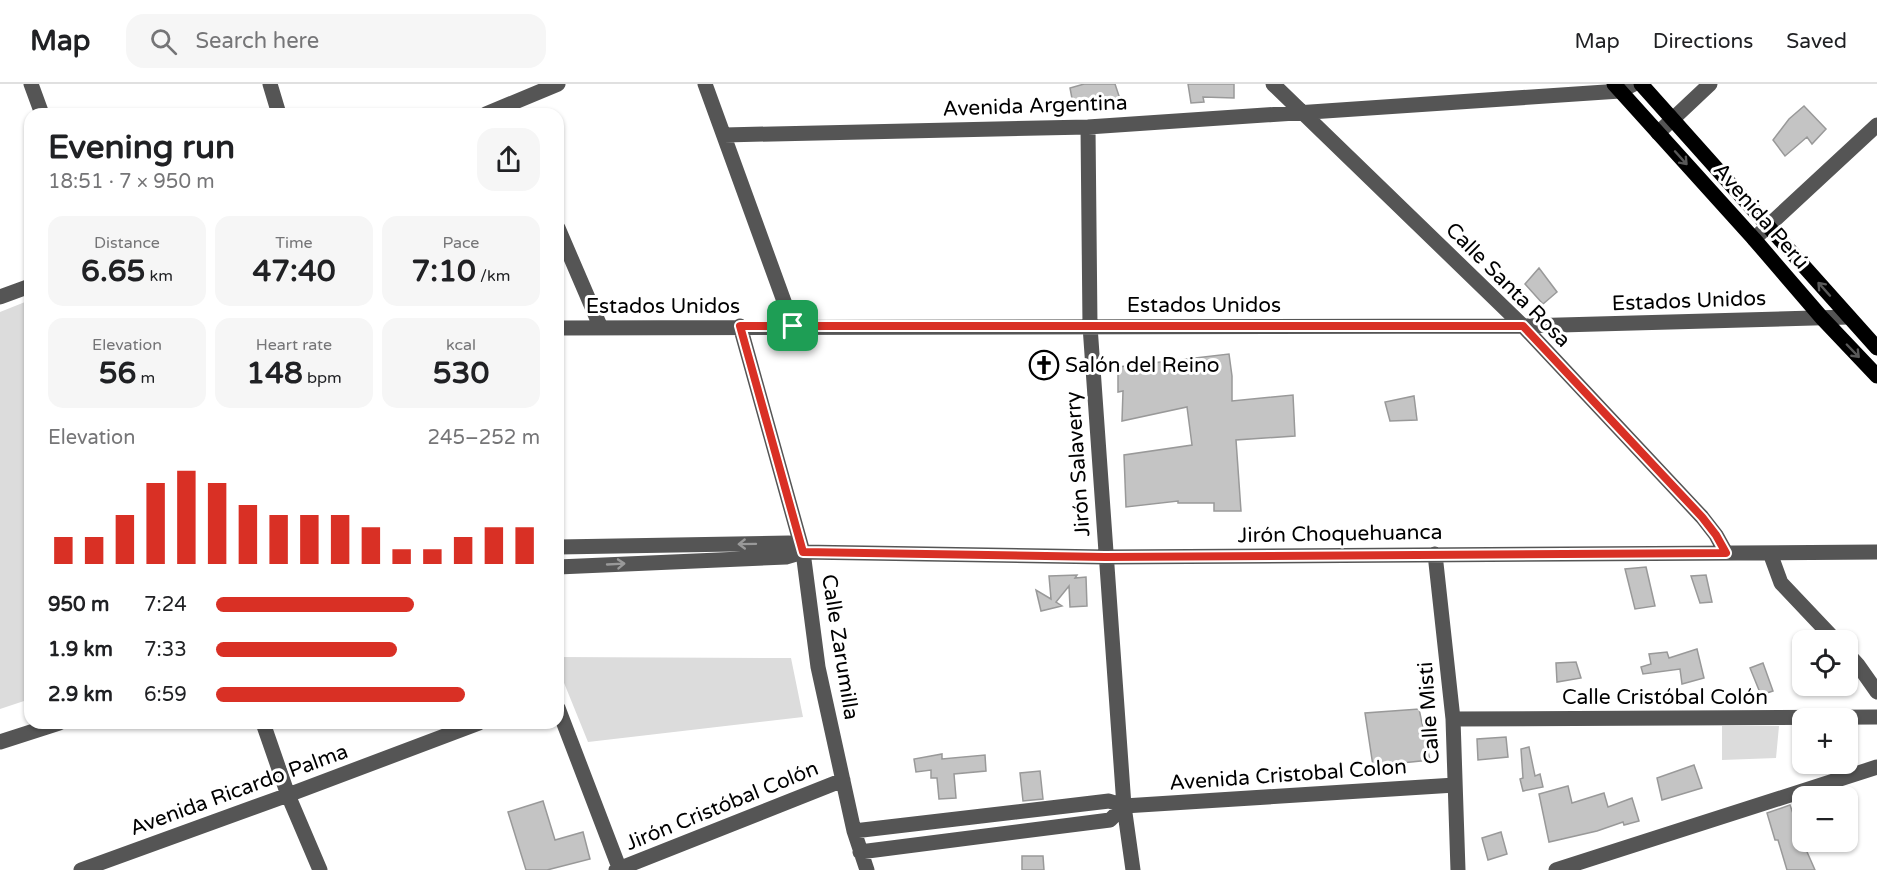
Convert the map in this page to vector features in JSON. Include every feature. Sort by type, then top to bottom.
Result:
[{"type":"main road","name":"Avenida Perú","points":[[1641,84],[1877,348]]},
{"type":"main road","name":"Avenida Perú","points":[[1617,87],[1822,318],[1877,376]]},
{"type":"street","points":[[31,84],[40,108]]},
{"type":"street","points":[[270,84],[277,108]]},
{"type":"street","points":[[511,108],[558,84]]},
{"type":"street","points":[[705,84],[793,326]]},
{"type":"street","name":"Calle Santa Rosa","points":[[1273,84],[1523,326],[1702,517],[1726,553]]},
{"type":"street","name":"Avenida Argentina","points":[[723,135],[1088,127],[1634,84]]},
{"type":"street","points":[[1658,133],[1710,84]]},
{"type":"street","points":[[1754,239],[1877,125]]},
{"type":"street","name":"Jirón Salaverry","points":[[1088,127],[1090,326],[1124,806],[1133,870]]},
{"type":"street","points":[[564,242],[601,328]]},
{"type":"street","points":[[0,297],[24,288]]},
{"type":"street","name":"Estados Unidos","points":[[564,328],[1523,326],[1849,317]]},
{"type":"street","name":"Calle Zarumilla","points":[[740,326],[803,552],[818,667],[854,831],[867,870]]},
{"type":"street","name":"Jirón Choquehuanca","points":[[564,547],[789,543],[803,552]]},
{"type":"street","name":"Jirón Choquehuanca","points":[[564,567],[786,557],[803,552],[1105,557],[1877,552]]},
{"type":"street","points":[[1770,553],[1781,583],[1826,630]]},
{"type":"street","name":"Calle Misti","points":[[1435,554],[1453,719],[1458,870]]},
{"type":"street","points":[[1858,665],[1877,692]]},
{"type":"street","name":"Calle Cristóbal Colón","points":[[1453,719],[1877,717]]},
{"type":"street","points":[[564,724],[619,870]]},
{"type":"street","points":[[0,742],[40,729]]},
{"type":"street","points":[[264,729],[288,795],[320,870]]},
{"type":"street","name":"Avenida Ricardo Palma","points":[[81,870],[102,866],[463,729]]},
{"type":"street","points":[[1556,870],[1877,767]]},
{"type":"street","name":"Jirón Cristóbal Colón","points":[[619,870],[843,780]]},
{"type":"street","name":"Avenida Cristobal Colon","points":[[854,831],[1109,801],[1124,806],[1455,785]]},
{"type":"street","points":[[860,852],[1110,820],[1124,806]]},
{"type":"shaded area","points":[[24,302],[24,701],[0,709],[0,312]]},
{"type":"shaded area","points":[[564,657],[791,658],[803,717],[588,742],[564,683]]},
{"type":"shaded area","points":[[1722,726],[1779,726],[1776,758],[1722,760]]},
{"type":"building","points":[[1084,84],[1115,84],[1122,105],[1074,109],[1070,88]]},
{"type":"building","points":[[1188,84],[1234,84],[1234,98],[1203,97],[1204,102],[1191,103]]},
{"type":"building","points":[[1804,106],[1826,129],[1812,144],[1807,137],[1785,156],[1773,140],[1789,119]]},
{"type":"building","points":[[1539,268],[1557,292],[1543,304],[1525,284]]},
{"type":"building","points":[[1229,354],[1232,401],[1293,395],[1295,436],[1236,440],[1241,511],[1214,511],[1214,503],[1178,503],[1178,501],[1126,507],[1124,455],[1192,445],[1187,407],[1122,421],[1123,391],[1118,392],[1118,367]]},
{"type":"building","points":[[1414,396],[1417,420],[1390,421],[1385,402]]},
{"type":"building","points":[[1646,567],[1655,606],[1635,609],[1625,569]]},
{"type":"building","points":[[1077,575],[1075,578],[1086,577],[1087,606],[1070,607],[1069,586],[1056,602],[1062,606],[1041,611],[1036,590],[1051,599],[1049,576]]},
{"type":"building","points":[[1706,575],[1712,602],[1700,603],[1691,576]]},
{"type":"building","points":[[1697,649],[1704,678],[1682,684],[1680,669],[1643,674],[1641,667],[1651,664],[1649,654],[1667,652],[1669,658]]},
{"type":"building","points":[[1576,662],[1581,678],[1557,682],[1556,663]]},
{"type":"building","points":[[1763,663],[1773,691],[1761,695],[1750,668]]},
{"type":"building","points":[[1419,709],[1430,760],[1373,766],[1365,713]]},
{"type":"building","points":[[1506,737],[1508,757],[1478,760],[1477,739]]},
{"type":"building","points":[[1529,747],[1535,776],[1540,774],[1543,787],[1523,791],[1520,779],[1523,778],[1521,749]]},
{"type":"building","points":[[942,754],[942,759],[985,755],[986,771],[954,774],[956,798],[939,799],[937,778],[931,778],[931,770],[916,772],[914,759]]},
{"type":"building","points":[[1694,765],[1702,788],[1662,800],[1657,778]]},
{"type":"building","points":[[1040,771],[1043,799],[1023,801],[1020,773]]},
{"type":"building","points":[[1568,786],[1572,803],[1604,793],[1608,807],[1632,798],[1639,821],[1624,825],[1623,822],[1597,831],[1549,842],[1539,794]]},
{"type":"building","points":[[543,801],[555,840],[583,832],[590,859],[547,870],[526,870],[508,812]]},
{"type":"building","points":[[1790,805],[1792,852],[1807,852],[1815,870],[1787,870],[1767,813]]},
{"type":"building","points":[[1501,832],[1507,854],[1488,860],[1482,838]]},
{"type":"building","points":[[1022,856],[1043,856],[1044,870],[1022,870]]},
{"type":"place","name":"Salón del Reino","points":[[1044,365]]},
{"type":"route","points":[[740,326],[793,326],[1523,326],[1702,517],[1726,553],[1105,557],[803,552],[740,326]]}]
